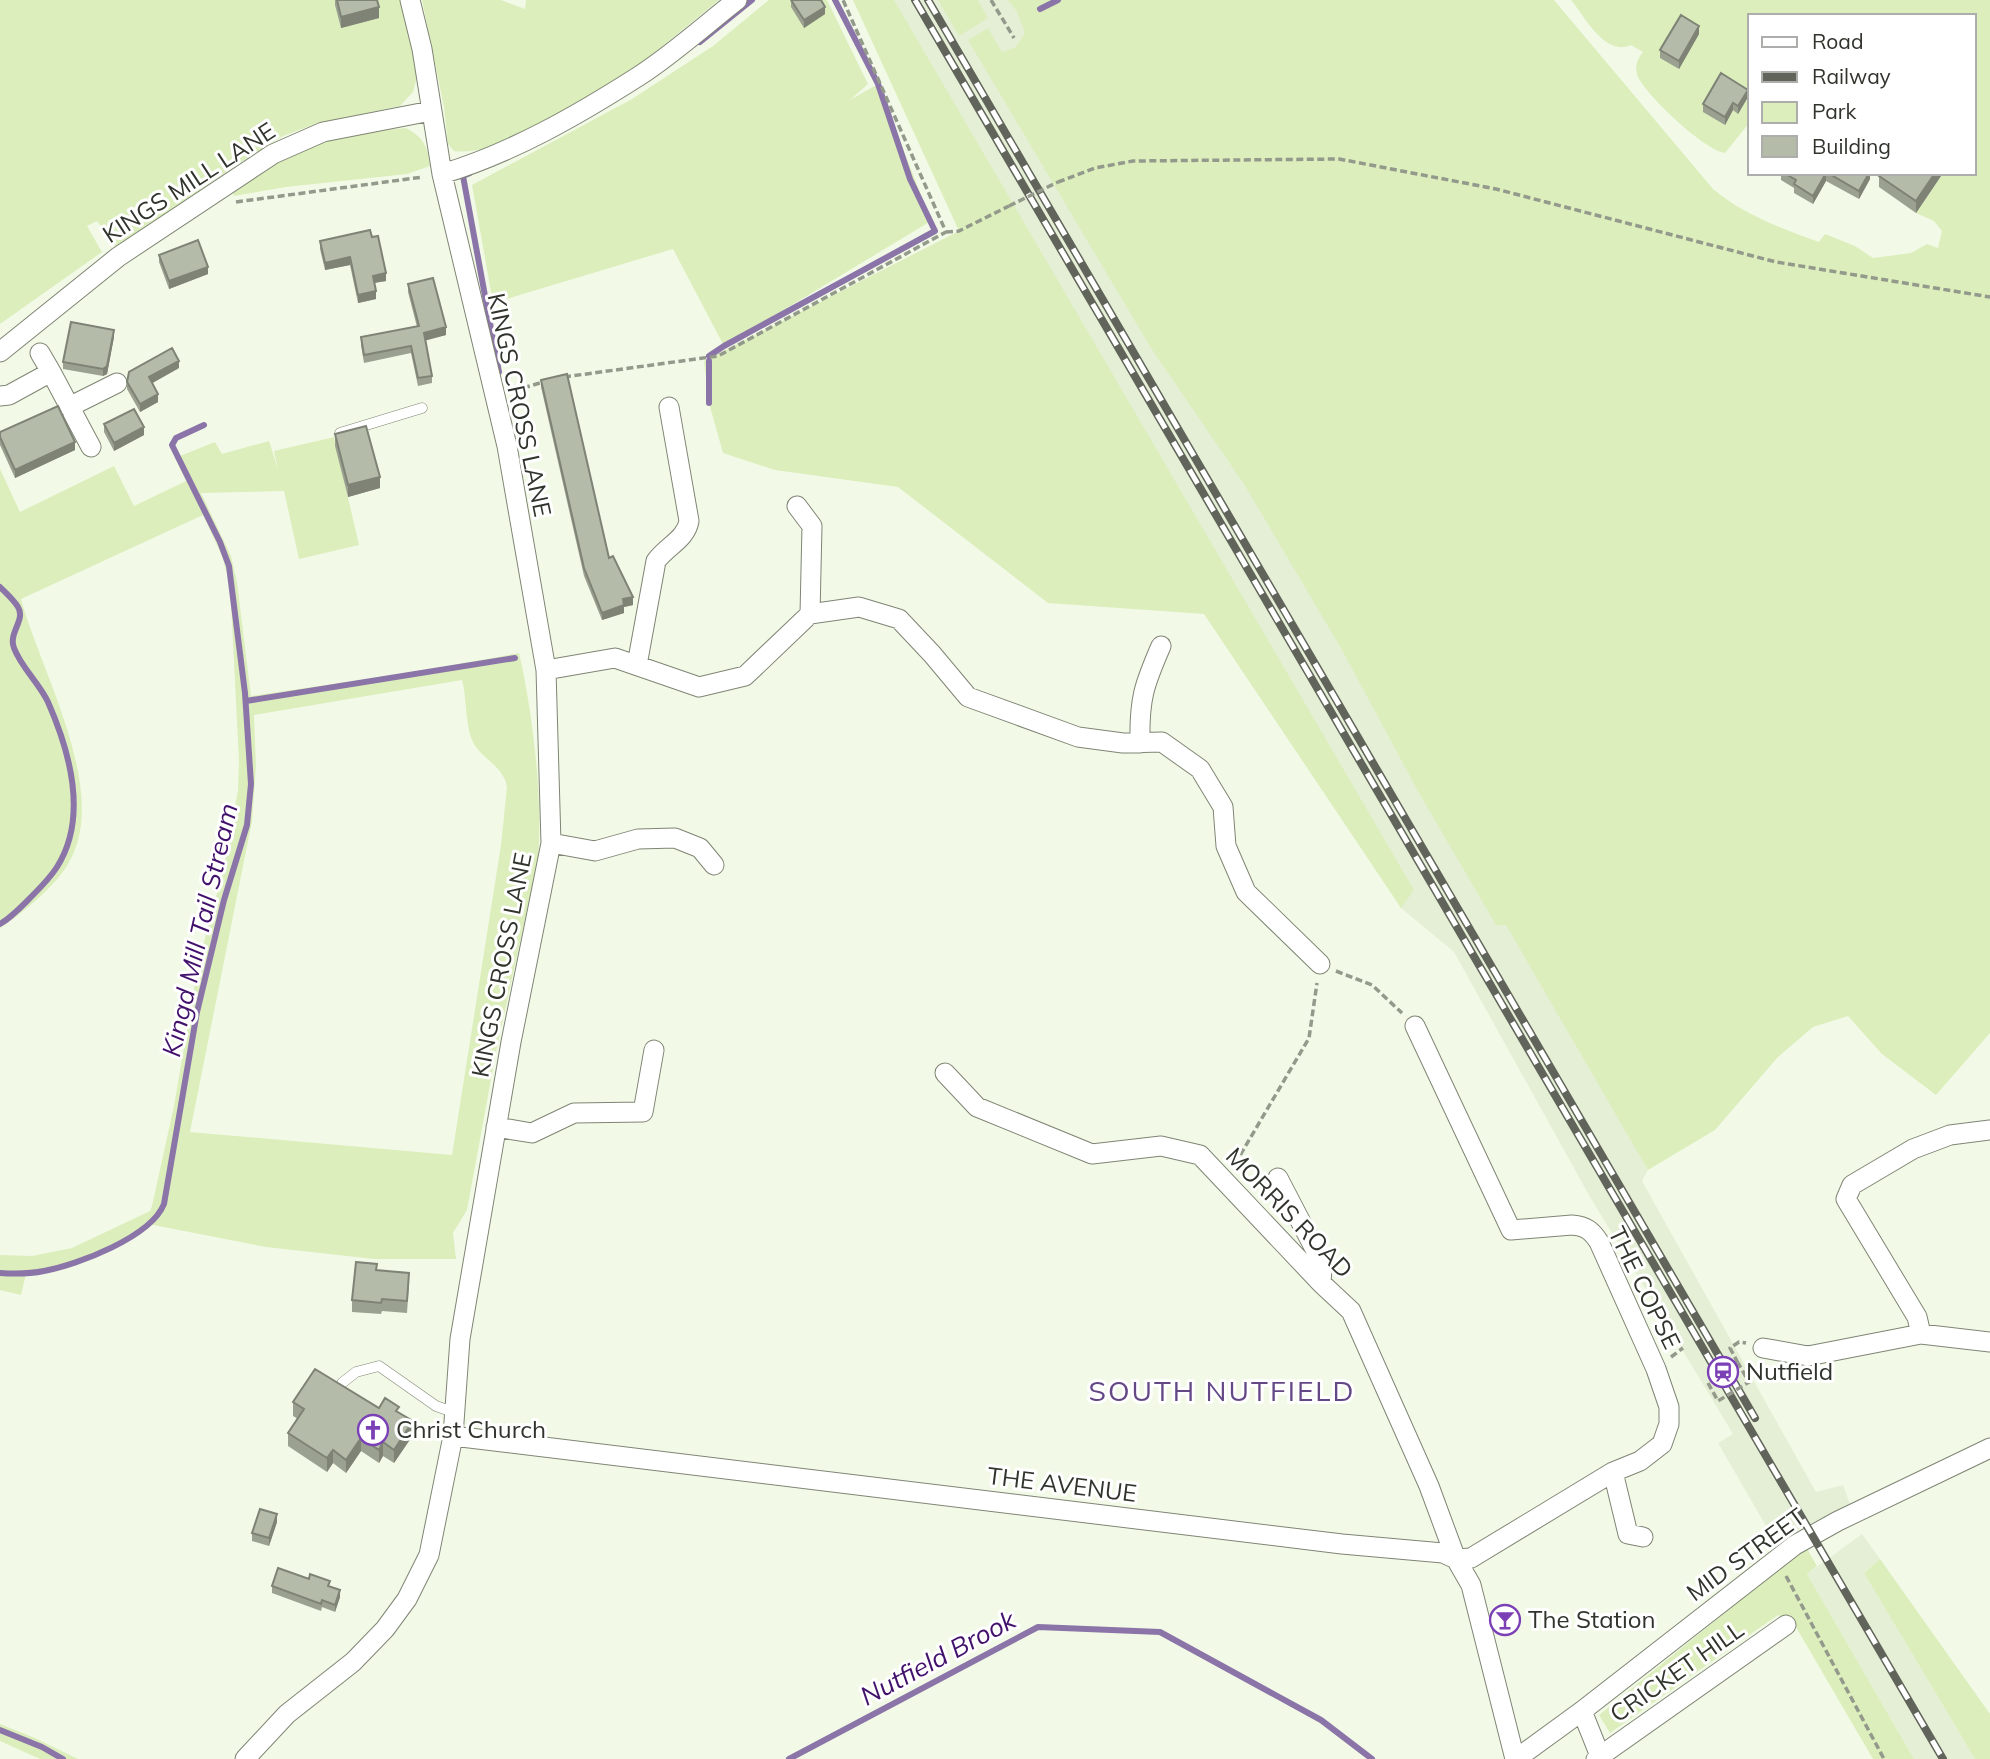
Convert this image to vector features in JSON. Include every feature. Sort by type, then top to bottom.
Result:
[{"type":"street","name":"KINGS CROSS LANE","points":[[245,1759],[287,1714],[353,1662],[385,1629],[407,1599],[429,1556],[453,1436],[460,1339],[496,1127],[551,843],[546,670],[508,454],[442,174],[422,48],[410,0]]},
{"type":"street","points":[[442,174],[531,139],[640,75],[737,0]]},
{"type":"street","name":"KINGS MILL LANE","points":[[0,352],[118,257],[273,154],[323,131],[431,111]]},
{"type":"street","points":[[40,354],[91,447]]},
{"type":"street","points":[[0,396],[9,395],[51,372]]},
{"type":"street","points":[[69,407],[117,383]]},
{"type":"street","points":[[637,665],[656,561],[662,552],[683,536],[689,521],[669,407]]},
{"type":"street","points":[[797,506],[812,526],[810,614]]},
{"type":"street","points":[[546,670],[615,657],[699,687],[745,676],[810,614],[859,607],[898,619],[932,654],[968,698],[1078,737],[1140,743],[1162,742],[1200,769],[1223,807],[1226,846],[1246,892],[1320,964]]},
{"type":"street","points":[[1140,743],[1144,684],[1161,646]]},
{"type":"street","points":[[551,843],[595,851],[638,839],[675,838],[701,848],[715,865]]},
{"type":"street","name":"THE COPSE","points":[[1415,1026],[1511,1230],[1572,1225],[1582,1226],[1592,1232],[1599,1242],[1656,1369],[1669,1407],[1669,1424],[1662,1444],[1640,1461],[1613,1472]]},
{"type":"street","points":[[496,1127],[532,1133],[574,1113],[643,1112],[653,1050]]},
{"type":"street","name":"MORRIS ROAD","points":[[945,1073],[977,1107],[1092,1154],[1161,1146],[1200,1156],[1351,1311],[1429,1486],[1456,1559]]},
{"type":"street","points":[[1921,1334],[1917,1317],[1846,1199],[1852,1185],[1913,1149],[1950,1135],[1990,1130]]},
{"type":"street","points":[[1278,1178],[1318,1255],[1322,1269],[1321,1283]]},
{"type":"street","points":[[1763,1348],[1808,1356],[1921,1334],[1990,1342]]},
{"type":"street","name":"THE AVENUE","points":[[453,1436],[1342,1544],[1443,1553],[1456,1559]]},
{"type":"street","name":"MID STREET","points":[[1516,1759],[1795,1545],[1838,1521],[1990,1448]]},
{"type":"street","points":[[1516,1759],[1471,1585],[1456,1559],[1471,1558],[1613,1472],[1628,1534],[1643,1537]]},
{"type":"street","name":"CRICKET HILL","points":[[1598,1758],[1787,1625]]},
{"type":"street","points":[[1582,1711],[1598,1758]]},
{"type":"lane","points":[[340,433],[422,408]]},
{"type":"lane","points":[[342,1383],[356,1372],[379,1366],[436,1406],[456,1413]]},
{"type":"path","points":[[843,0],[946,232]]},
{"type":"path","points":[[991,0],[1014,38]]},
{"type":"path","points":[[561,377],[718,356],[946,232],[959,231],[1058,182],[1095,168],[1132,161],[1339,159],[1496,189],[1776,262],[1990,297]]},
{"type":"path","points":[[234,202],[442,174]]},
{"type":"path","points":[[496,396],[548,381]]},
{"type":"path","points":[[1236,1194],[1235,1161],[1267,1113],[1309,1038],[1320,964],[1372,985],[1415,1026]]},
{"type":"path","points":[[1708,1383],[1718,1401],[1749,1382],[1730,1348],[1739,1342],[1763,1348]]},
{"type":"path","points":[[1776,1559],[1884,1759]]},
{"type":"shaded area","points":[[853,0],[1008,0],[1017,12],[1648,1170],[1642,1181],[1816,1492],[1843,1485],[1851,1507],[1774,1540],[1718,1443],[1733,1434],[1590,1197],[1454,952],[1401,908],[883,62]]},
{"type":"shaded area","points":[[1862,1534],[1880,1559],[1864,1573],[1975,1759],[1914,1759],[1807,1574]]},
{"type":"green space","points":[[0,0],[401,0],[418,73],[413,92],[400,106],[318,123],[283,136],[236,165],[124,243],[115,246],[97,221],[87,226],[102,252],[0,324]]},
{"type":"green space","points":[[422,0],[501,0],[525,9],[526,0],[719,0],[649,57],[638,70],[573,108],[497,145],[474,151],[454,151],[448,144],[444,107]]},
{"type":"green space","points":[[769,0],[827,0],[868,84],[850,100],[878,84],[931,221],[724,346],[673,249],[493,303],[472,185],[632,99],[713,46]]},
{"type":"green space","points":[[853,0],[894,0],[1414,890],[1401,908],[1204,614],[1048,603],[898,487],[775,470],[723,453],[709,403],[704,361],[959,231]]},
{"type":"green space","points":[[938,0],[978,0],[988,18],[959,36]]},
{"type":"green space","points":[[1008,0],[1554,0],[1713,189],[1750,214],[1777,226],[1819,242],[1825,234],[1855,246],[1873,258],[1911,253],[1927,244],[1938,248],[1942,231],[1934,221],[1916,213],[1942,175],[1976,175],[1976,14],[1748,14],[1748,124],[1725,153],[1691,133],[1664,109],[1644,86],[1636,70],[1643,52],[1631,45],[1622,47],[1604,41],[1571,0],[1990,0],[1990,1033],[1936,1095],[1882,1054],[1848,1016],[1813,1027],[1778,1057],[1715,1130],[1648,1170],[1506,925],[1496,925],[1419,793],[1342,650],[1244,484],[1151,348],[968,40],[988,28],[1002,52],[1016,47],[1025,33],[1017,12]]},
{"type":"green space","points":[[406,128],[424,143],[430,166],[407,174],[286,187],[234,196],[232,191],[273,163],[304,148],[354,135]]},
{"type":"green space","points":[[334,437],[359,545],[299,559],[284,491],[201,493],[231,556],[237,582],[251,696],[409,673],[519,653],[536,757],[538,860],[497,1047],[467,1210],[453,1233],[456,1259],[374,1259],[266,1247],[148,1224],[141,1231],[85,1257],[26,1274],[21,1295],[0,1290],[0,1255],[32,1256],[72,1248],[150,1211],[174,1106],[198,965],[225,862],[238,790],[239,761],[230,584],[222,556],[203,515],[21,599],[66,725],[81,792],[81,824],[74,852],[62,873],[34,902],[0,928],[0,469],[20,512],[114,466],[134,506],[186,481],[175,458],[215,442],[222,454],[269,441],[278,469],[274,451]],"holes":[[[462,680],[473,742],[501,773],[507,787],[501,845],[452,1155],[190,1132],[252,821],[256,766],[254,715]]]},
{"type":"green space","points":[[1806,1547],[1817,1566],[1807,1574],[1914,1759],[1873,1759],[1793,1622],[1778,1615],[1610,1733],[1599,1715]]},
{"type":"green space","points":[[1880,1559],[1990,1714],[1990,1759],[1975,1759],[1864,1573]]},
{"type":"green space","points":[[0,1724],[78,1759],[40,1759],[0,1741]]},
{"type":"building","points":[[337,0],[377,0],[379,7],[341,17]]},
{"type":"building","points":[[791,0],[821,0],[825,7],[804,20]]},
{"type":"building","points":[[1681,15],[1699,26],[1679,61],[1660,50]]},
{"type":"building","points":[[1721,73],[1748,90],[1738,106],[1733,103],[1725,117],[1703,104]]},
{"type":"building","points":[[1787,175],[1825,175],[1813,196],[1794,184],[1796,180]]},
{"type":"building","points":[[1831,175],[1868,175],[1859,191]]},
{"type":"building","points":[[1880,175],[1934,175],[1916,201]]},
{"type":"building","points":[[370,230],[372,237],[378,236],[386,273],[373,276],[376,291],[358,295],[350,257],[325,263],[320,241]]},
{"type":"building","points":[[198,240],[208,267],[169,281],[159,255]]},
{"type":"building","points":[[433,278],[446,327],[424,333],[432,376],[418,378],[411,346],[364,355],[361,337],[419,326],[408,284]]},
{"type":"building","points":[[71,322],[114,330],[107,366],[103,369],[63,362]]},
{"type":"building","points":[[172,348],[179,361],[149,377],[158,394],[140,404],[127,382],[129,372]]},
{"type":"building","points":[[567,374],[609,558],[613,556],[633,597],[623,599],[624,605],[602,613],[584,568],[541,380]]},
{"type":"building","points":[[58,406],[75,442],[15,470],[0,432]]},
{"type":"building","points":[[134,409],[144,427],[114,443],[104,424]]},
{"type":"building","points":[[366,426],[380,477],[348,485],[335,434]]},
{"type":"building","points":[[356,1262],[377,1264],[376,1270],[409,1273],[407,1301],[382,1299],[381,1303],[352,1300]]},
{"type":"building","points":[[315,1369],[379,1408],[385,1398],[399,1407],[396,1411],[413,1421],[394,1450],[383,1442],[379,1450],[361,1438],[346,1460],[333,1450],[327,1458],[288,1433],[304,1409],[293,1402]]},
{"type":"building","points":[[260,1509],[277,1514],[269,1538],[252,1533]]},
{"type":"building","points":[[278,1568],[309,1579],[310,1574],[330,1581],[328,1586],[340,1590],[335,1605],[322,1600],[321,1604],[272,1586]]},
{"type":"waterway","points":[[700,42],[752,0]]},
{"type":"waterway","points":[[709,356],[935,231],[910,179],[878,84],[835,0]]},
{"type":"waterway","points":[[1040,9],[1058,0]]},
{"type":"waterway","points":[[470,173],[463,176],[499,372]]},
{"type":"waterway","points":[[709,361],[709,403]]},
{"type":"waterway","name":"Kingd Mill Tail Stream","points":[[0,1273],[44,1271],[93,1256],[112,1248],[144,1228],[164,1204],[197,1012],[224,900],[247,825],[251,784],[245,693],[229,566],[172,445],[176,438],[204,425]]},
{"type":"waterway","points":[[0,587],[20,612],[13,637],[14,648],[44,695],[56,721],[69,763],[74,806],[72,828],[57,867],[24,904],[0,924]]},
{"type":"waterway","points":[[246,701],[515,658]]},
{"type":"waterway","name":"Nutfield Brook","points":[[789,1759],[1038,1627],[1160,1632],[1321,1720],[1372,1759]]},
{"type":"waterway","name":"Nutfield Brook","points":[[0,1730],[42,1747],[63,1759]]},
{"type":"railway","points":[[915,0],[1943,1759]]},
{"type":"railway","points":[[928,0],[1755,1418]]},
{"type":"place","name":"Nutfield","points":[[1723,1372]]},
{"type":"place","name":"Christ Church","points":[[373,1430]]},
{"type":"place","name":"The Station","points":[[1505,1620]]},
{"type":"district","name":"SOUTH NUTFIELD","points":[[1222,1391]]}]
